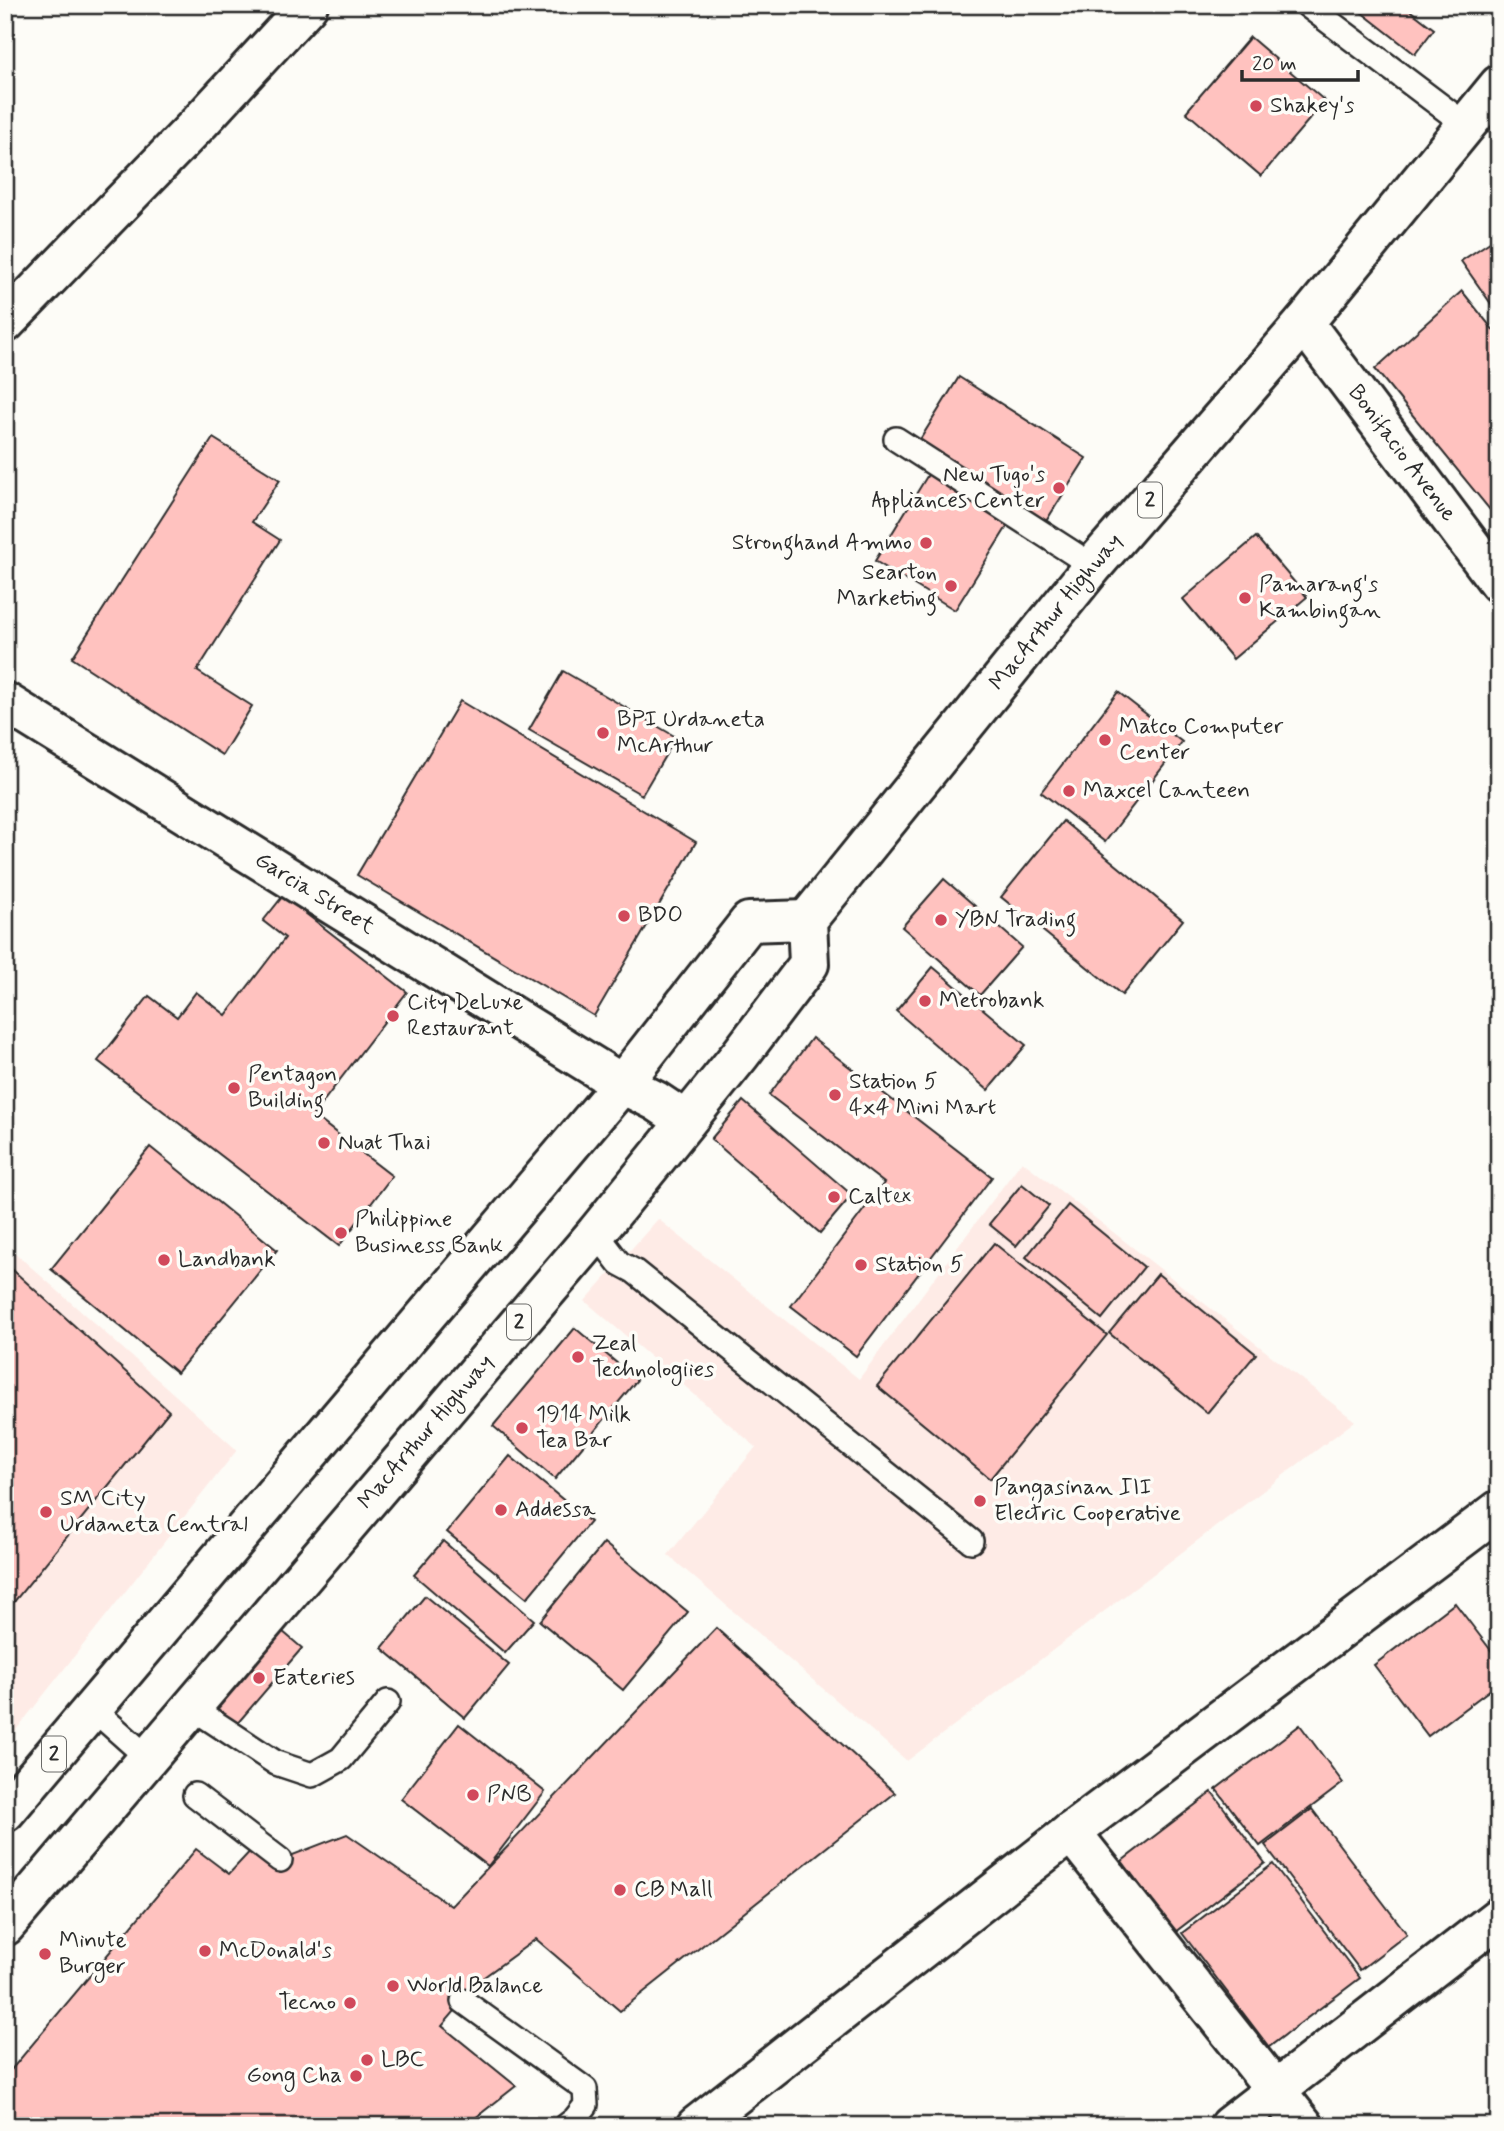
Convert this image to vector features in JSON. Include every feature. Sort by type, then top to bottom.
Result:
[{"type":"main road","points":[[5,323],[309,5]]},
{"type":"main road","name":"MacArthur Highway","points":[[5,1926],[662,1153],[809,964],[807,920],[1093,566],[1304,323],[1499,85]]},
{"type":"main road","name":"Bonifacio Avenue","points":[[1304,323],[1499,583]]},
{"type":"main road","name":"Garcia Street","points":[[5,702],[685,1121]]},
{"type":"main road","name":"2","points":[[9,1801],[92,1708],[622,1084],[748,922],[807,920]]},
{"type":"main road","points":[[696,2126],[1072,1832],[1499,1510]]},
{"type":"main road","points":[[1072,1832],[1304,2126]]},
{"type":"main road","points":[[1229,2126],[1499,1917]]},
{"type":"lane","points":[[1307,5],[1466,125]]},
{"type":"lane","points":[[896,439],[1093,566]]},
{"type":"lane","points":[[596,1233],[619,1263],[634,1271],[971,1541]]},
{"type":"lane","points":[[191,1707],[276,1763],[312,1775],[341,1759],[388,1702]]},
{"type":"lane","points":[[92,1708],[148,1758]]},
{"type":"lane","points":[[195,1795],[280,1860]]},
{"type":"lane","points":[[463,2001],[584,2089],[586,2105],[566,2126]]},
{"type":"shaded area","name":"Pangasinan III Electric Cooperative","points":[[1022,1161],[1355,1421],[907,1761],[668,1555],[756,1447],[585,1301],[658,1219],[859,1379]]},
{"type":"shaded area","name":"SM City Urdaneta Central","points":[[5,1244],[237,1450],[5,1744]]},
{"type":"building","points":[[1352,5],[1403,5],[1434,29],[1415,54]]},
{"type":"building","name":"Shakey's","points":[[1250,37],[1325,101],[1261,176],[1186,112]]},
{"type":"building","points":[[1499,236],[1499,315],[1461,261]]},
{"type":"building","points":[[1462,291],[1499,337],[1499,521],[1375,369]]},
{"type":"building","points":[[959,377],[1086,458],[1043,526],[916,446]]},
{"type":"building","points":[[213,438],[280,480],[252,522],[280,540],[197,671],[252,706],[222,755],[72,658]]},
{"type":"building","points":[[932,468],[1013,517],[955,610],[875,561]]},
{"type":"building","name":"Pamarang's Kambingan","points":[[1256,537],[1307,597],[1233,659],[1183,599]]},
{"type":"building","name":"BPI Urdaneta McArthur","points":[[563,671],[676,737],[642,795],[529,730]]},
{"type":"building","points":[[1118,692],[1182,742],[1105,842],[1041,792]]},
{"type":"building","points":[[460,701],[696,842],[594,1016],[357,875]]},
{"type":"building","points":[[1063,821],[1183,920],[1122,995],[1001,897]]},
{"type":"building","points":[[944,879],[1022,947],[980,995],[902,927]]},
{"type":"building","name":"Pentagon Building","points":[[283,896],[407,992],[313,1115],[392,1176],[339,1246],[98,1061],[149,996],[177,1017],[196,992],[226,1015],[285,938],[263,921]]},
{"type":"building","points":[[933,967],[1026,1045],[988,1090],[896,1011]]},
{"type":"building","points":[[812,1038],[992,1177],[856,1356],[791,1306],[884,1183],[769,1095]]},
{"type":"building","points":[[743,1101],[852,1195],[820,1233],[711,1139]]},
{"type":"building","name":"Landbank","points":[[150,1147],[277,1250],[177,1373],[51,1269]]},
{"type":"building","points":[[1022,1184],[1049,1206],[1016,1246],[989,1224]]},
{"type":"building","points":[[1068,1205],[1144,1267],[1102,1319],[1026,1257]]},
{"type":"building","points":[[994,1243],[1107,1335],[990,1479],[877,1386]]},
{"type":"building","name":"SM City Urdaneta Central","points":[[5,1263],[169,1411],[5,1613]]},
{"type":"building","points":[[1158,1274],[1256,1354],[1207,1413],[1109,1333]]},
{"type":"building","points":[[575,1328],[637,1380],[555,1479],[493,1426]]},
{"type":"building","points":[[510,1456],[590,1522],[527,1598],[447,1532]]},
{"type":"building","points":[[443,1541],[534,1620],[505,1653],[414,1575]]},
{"type":"building","points":[[604,1543],[688,1612],[623,1690],[540,1621]]},
{"type":"building","points":[[425,1596],[509,1665],[465,1718],[382,1648]]},
{"type":"building","points":[[1455,1603],[1499,1661],[1499,1683],[1428,1736],[1374,1665]]},
{"type":"building","name":"CB Mall","points":[[716,1628],[895,1793],[620,2011],[536,1939],[484,1977],[442,2026],[516,2086],[465,2126],[5,2126],[5,2077],[196,1849],[229,1874],[254,1847],[280,1860],[347,1834],[451,1906]]},
{"type":"building","name":"Eateries","points":[[282,1631],[302,1648],[236,1725],[216,1708]]},
{"type":"building","name":"PNB","points":[[459,1724],[545,1792],[488,1866],[401,1799]]},
{"type":"building","points":[[1300,1725],[1343,1783],[1260,1846],[1216,1789]]},
{"type":"building","points":[[1212,1792],[1265,1863],[1175,1932],[1122,1861]]},
{"type":"building","points":[[1312,1809],[1407,1934],[1360,1970],[1265,1845]]},
{"type":"building","points":[[1273,1864],[1360,1978],[1269,2047],[1182,1933]]},
{"type":"place","name":"Shakey's","points":[[1256,106]]},
{"type":"place","name":"New Tugo's Appliances Center","points":[[1059,488]]},
{"type":"place","name":"Stronghand Ammo","points":[[926,543]]},
{"type":"place","name":"Searton Marketing","points":[[951,586]]},
{"type":"place","name":"Pamarang's Kambingan","points":[[1245,598]]},
{"type":"place","name":"BPI Urdaneta McArthur","points":[[603,733]]},
{"type":"place","name":"Matco Computer Center","points":[[1105,740]]},
{"type":"place","name":"Maxcel Canteen","points":[[1069,791]]},
{"type":"place","name":"BDO","points":[[624,916]]},
{"type":"place","name":"YBN Trading","points":[[941,920]]},
{"type":"place","name":"Metrobank","points":[[925,1001]]},
{"type":"place","name":"City DeLuxe Restaurant","points":[[393,1016]]},
{"type":"place","name":"Pentagon Building","points":[[234,1088]]},
{"type":"place","name":"Station 5 4x4 Mini Mart","points":[[835,1095]]},
{"type":"place","name":"Nuat Thai","points":[[324,1143]]},
{"type":"place","name":"Caltex","points":[[834,1197]]},
{"type":"place","name":"Philippine Business Bank","points":[[341,1233]]},
{"type":"place","name":"Landbank","points":[[164,1260]]},
{"type":"place","name":"Station 5","points":[[861,1265]]},
{"type":"place","name":"Zeal Technologiies","points":[[578,1357]]},
{"type":"place","name":"1914 Milk Tea Bar","points":[[522,1428]]},
{"type":"place","name":"Pangasinan III Electric Cooperative","points":[[980,1501]]},
{"type":"place","name":"Addessa","points":[[501,1510]]},
{"type":"place","name":"SM City Urdaneta Central","points":[[46,1512]]},
{"type":"place","name":"Eateries","points":[[259,1678]]},
{"type":"place","name":"PNB","points":[[473,1795]]},
{"type":"place","name":"CB Mall","points":[[620,1890]]},
{"type":"place","name":"McDonald's","points":[[205,1951]]},
{"type":"place","name":"Minute Burger","points":[[45,1954]]},
{"type":"place","name":"World Balance","points":[[393,1986]]},
{"type":"place","name":"Tecno","points":[[350,2003]]},
{"type":"place","name":"LBC","points":[[367,2060]]},
{"type":"place","name":"Gong Cha","points":[[356,2076]]}]
